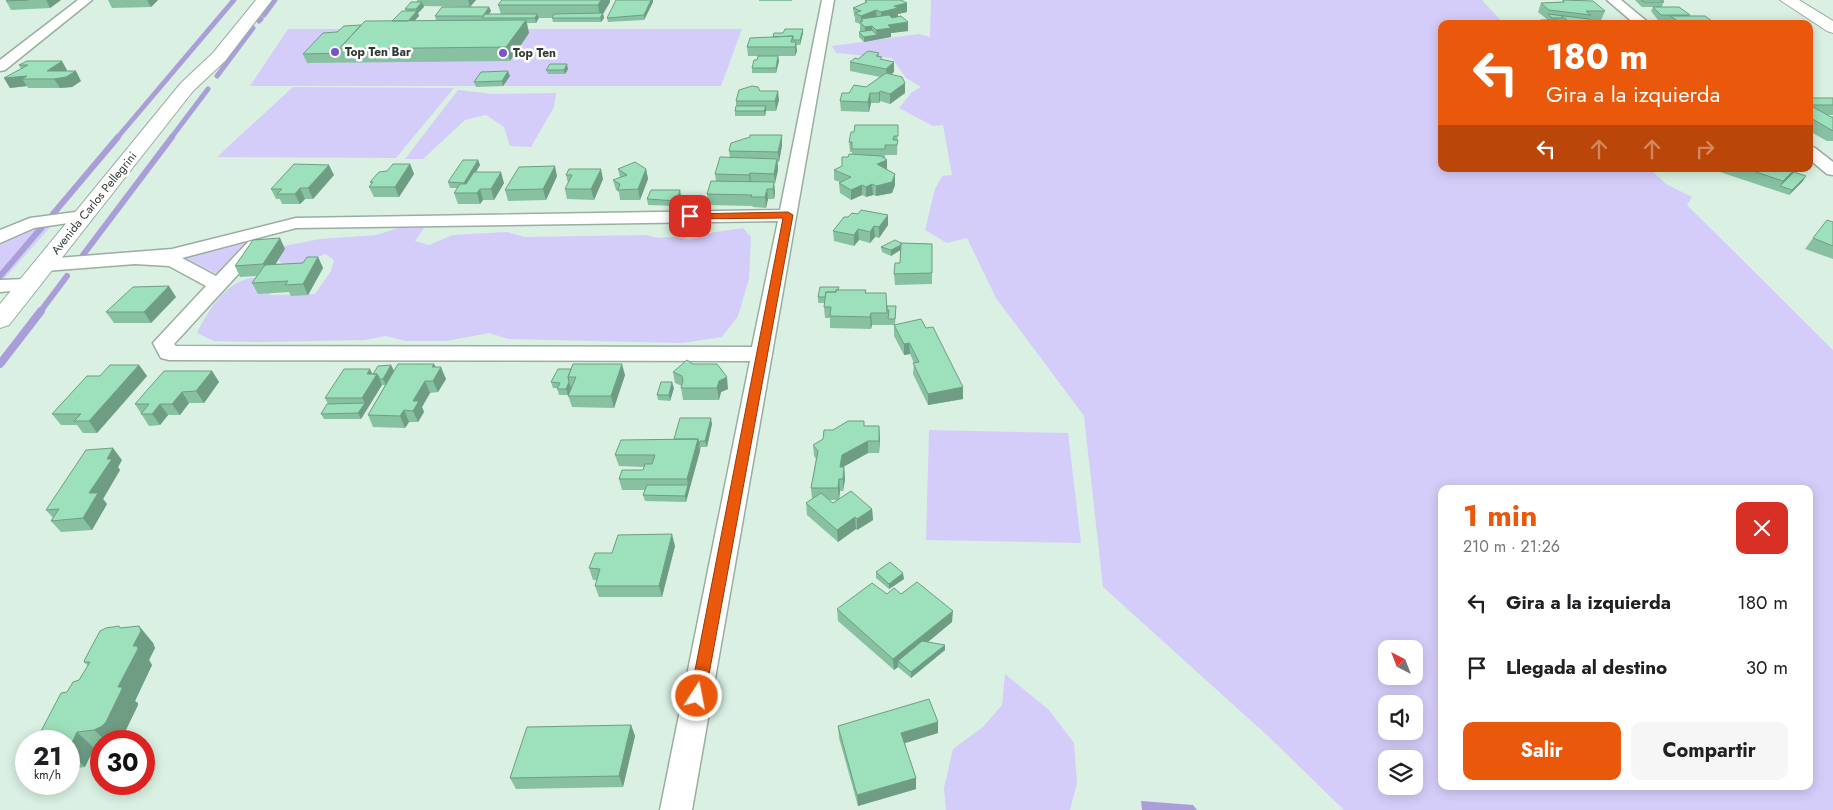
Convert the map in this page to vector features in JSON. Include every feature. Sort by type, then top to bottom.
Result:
[{"type":"main road","name":"Avenida Carlos Pellegrini","points":[[187,87],[199,58],[246,0]]},
{"type":"main road","name":"Avenida Carlos Pellegrini","points":[[0,320],[187,87],[219,57],[264,0]]},
{"type":"main road","points":[[1788,0],[1833,28]]},
{"type":"street","points":[[0,67],[86,0]]},
{"type":"street","points":[[676,810],[828,0]]},
{"type":"street","points":[[1613,0],[1639,20]]},
{"type":"street","points":[[1813,154],[1833,170]]},
{"type":"street","points":[[45,264],[138,259],[173,255],[296,223],[788,215]]},
{"type":"street","points":[[0,237],[30,223],[83,216]]},
{"type":"street","points":[[272,228],[163,343],[169,353],[762,354]]},
{"type":"street","points":[[138,259],[173,261],[218,285]]},
{"type":"street","points":[[0,286],[27,285]]},
{"type":"shaded area","points":[[931,0],[1482,0],[1500,20],[1438,20],[1438,172],[1653,172],[1666,184],[1692,197],[1687,205],[1833,350],[1833,810],[1344,810],[1269,737],[1103,587],[1084,416],[996,298],[967,238],[947,243],[925,230],[935,189],[942,176],[952,175],[943,125],[933,126],[899,108],[912,92],[921,87],[906,78],[892,58],[836,53],[832,46],[919,34],[930,37]]},
{"type":"shaded area","name":"Top Ten","points":[[288,29],[742,29],[721,86],[250,86]]},
{"type":"shaded area","points":[[293,87],[454,88],[396,158],[217,157]]},
{"type":"shaded area","points":[[458,90],[492,94],[556,93],[554,107],[531,147],[510,146],[504,127],[486,115],[465,120],[423,159],[405,159]]},
{"type":"shaded area","points":[[53,224],[3,280],[0,281],[0,242],[24,229]]},
{"type":"shaded area","points":[[401,227],[424,228],[415,241],[429,245],[453,235],[507,232],[525,237],[647,235],[658,238],[677,237],[688,240],[715,232],[743,228],[751,237],[749,279],[738,316],[722,337],[682,343],[508,339],[489,333],[446,341],[406,341],[386,336],[365,340],[259,342],[214,341],[197,333],[209,311],[226,291],[247,279],[259,278],[271,282],[270,295],[315,294],[331,271],[334,260],[325,254],[293,268],[279,261],[284,246],[320,239],[376,235]]},
{"type":"shaded area","points":[[249,238],[217,274],[180,256]]},
{"type":"shaded area","points":[[929,430],[1068,433],[1081,543],[926,540]]},
{"type":"shaded area","points":[[1005,674],[1049,710],[1074,743],[1077,783],[1070,810],[946,810],[944,788],[953,749],[983,727],[1002,705]]},
{"type":"shaded area","points":[[1141,801],[1193,805],[1197,810],[1142,810]]},
{"type":"building","points":[[502,0],[601,0],[598,5],[498,5]]},
{"type":"building","points":[[616,0],[651,0],[644,15],[607,18]]},
{"type":"building","points":[[865,0],[901,0],[907,3],[894,6],[898,8],[881,12],[876,10],[861,16],[855,13],[861,11],[853,8],[867,2]]},
{"type":"building","points":[[1563,0],[1593,1],[1605,11],[1586,11],[1591,15],[1549,10],[1541,3],[1564,2]]},
{"type":"building","points":[[1641,0],[1661,0],[1664,2],[1644,2]]},
{"type":"building","points":[[411,2],[422,2],[416,9],[405,9]]},
{"type":"building","points":[[442,7],[489,7],[483,16],[435,16]]},
{"type":"building","points":[[1653,7],[1679,7],[1690,15],[1661,15]]},
{"type":"building","points":[[402,11],[417,11],[408,21],[392,21]]},
{"type":"building","points":[[603,13],[600,18],[552,18],[554,14]]},
{"type":"building","points":[[485,14],[537,14],[535,18],[482,18]]},
{"type":"building","points":[[1548,14],[1589,19],[1590,20],[1567,20],[1562,16],[1562,18],[1552,18]]},
{"type":"building","points":[[889,15],[892,18],[901,16],[908,22],[888,25],[891,28],[876,30],[872,26],[865,27],[860,22],[863,21],[861,19]]},
{"type":"building","points":[[1670,16],[1705,16],[1710,20],[1676,20]]},
{"type":"building","points":[[526,20],[506,47],[339,49],[365,21]]},
{"type":"building","points":[[361,25],[339,49],[341,53],[303,54],[323,33],[337,32],[344,26]]},
{"type":"building","points":[[785,29],[803,29],[800,40],[793,40],[793,36],[773,37],[774,33],[783,33]]},
{"type":"building","points":[[872,30],[877,35],[864,37],[859,32]]},
{"type":"building","points":[[793,36],[791,42],[796,42],[795,47],[747,47],[750,38]]},
{"type":"building","points":[[868,51],[879,53],[876,56],[882,57],[880,59],[894,62],[886,69],[850,62],[855,58],[858,59]]},
{"type":"building","points":[[758,56],[778,56],[776,68],[752,68],[754,60],[757,60]]},
{"type":"building","points":[[27,61],[62,61],[47,71],[76,71],[66,77],[54,79],[22,79],[27,76],[4,78],[28,65],[19,65]]},
{"type":"building","points":[[550,64],[567,64],[564,70],[546,70]]},
{"type":"building","points":[[508,71],[502,81],[474,82],[481,72]]},
{"type":"building","points":[[886,73],[902,77],[905,83],[890,94],[880,91],[879,93],[870,93],[868,102],[840,101],[842,93],[849,93],[854,85],[866,87]]},
{"type":"building","points":[[752,86],[758,87],[760,91],[778,91],[775,101],[736,101],[739,90]]},
{"type":"building","points":[[1813,97],[1833,98],[1833,105],[1813,105]]},
{"type":"building","points":[[736,106],[766,106],[764,111],[735,111]]},
{"type":"building","points":[[1813,107],[1833,117],[1833,131],[1813,119]]},
{"type":"building","points":[[855,125],[898,125],[898,136],[894,136],[893,140],[898,140],[897,145],[885,145],[885,149],[852,149],[852,142],[849,142]]},
{"type":"building","points":[[750,135],[782,135],[778,152],[729,151],[731,143],[750,137]]},
{"type":"building","points":[[849,154],[881,156],[887,160],[877,164],[895,174],[892,182],[876,186],[872,184],[866,187],[862,185],[851,190],[839,183],[851,177],[834,170],[842,166],[842,157],[848,157]]},
{"type":"building","points":[[720,157],[777,159],[774,174],[715,174]]},
{"type":"building","points":[[463,160],[478,160],[464,183],[448,182]]},
{"type":"building","points":[[635,162],[646,169],[638,189],[618,190],[620,184],[613,180],[627,175],[618,169]]},
{"type":"building","points":[[294,164],[329,165],[308,188],[300,188],[295,194],[277,194],[282,189],[271,189]]},
{"type":"building","points":[[393,164],[410,164],[395,187],[369,187],[373,182],[370,182],[379,172],[387,171]]},
{"type":"building","points":[[555,166],[543,189],[505,190],[519,167]]},
{"type":"building","points":[[569,169],[601,169],[591,189],[565,189],[572,175],[566,175]]},
{"type":"building","points":[[474,172],[501,172],[491,189],[480,189],[477,193],[454,193],[460,184],[466,184]]},
{"type":"building","points":[[1756,172],[1792,172],[1783,181]]},
{"type":"building","points":[[1794,172],[1806,176],[1792,190],[1780,186]]},
{"type":"building","points":[[711,181],[774,182],[773,189],[767,189],[765,197],[751,197],[752,195],[707,194]]},
{"type":"building","points":[[651,190],[680,190],[677,201],[647,199]]},
{"type":"building","points":[[861,210],[888,215],[879,227],[874,226],[870,232],[858,229],[854,235],[833,231],[844,217],[848,217],[852,213],[858,214]]},
{"type":"building","points":[[1827,220],[1833,222],[1833,246],[1813,238]]},
{"type":"building","points":[[280,238],[263,264],[235,266],[253,240]]},
{"type":"building","points":[[895,240],[901,243],[901,245],[891,250],[881,247]]},
{"type":"building","points":[[901,243],[932,244],[932,273],[894,274],[895,263],[900,263]]},
{"type":"building","points":[[307,257],[318,257],[303,284],[285,285],[288,281],[252,283],[265,265],[303,263]]},
{"type":"building","points":[[169,286],[144,312],[106,312],[133,287]]},
{"type":"building","points":[[820,287],[839,287],[836,292],[826,292],[825,297],[818,297]]},
{"type":"building","points":[[836,290],[866,290],[865,293],[886,293],[887,313],[871,313],[870,317],[830,316],[831,307],[824,307],[826,292],[836,292]]},
{"type":"building","points":[[887,306],[896,306],[895,319],[888,319],[889,310],[887,310]]},
{"type":"building","points":[[921,319],[926,328],[933,327],[963,387],[928,394],[913,363],[919,362],[910,344],[904,344],[894,325]]},
{"type":"building","points":[[687,360],[693,364],[717,364],[727,377],[719,381],[717,388],[681,388],[682,376],[673,372]]},
{"type":"building","points":[[398,364],[434,364],[432,367],[441,367],[433,381],[425,381],[413,401],[419,401],[413,411],[404,410],[400,416],[368,415]]},
{"type":"building","points":[[573,364],[622,364],[611,396],[568,396],[576,377],[568,377]]},
{"type":"building","points":[[110,365],[139,365],[89,421],[74,421],[81,414],[52,414],[87,376],[100,376]]},
{"type":"building","points":[[391,365],[383,379],[380,379],[377,374],[373,374],[378,366]]},
{"type":"building","points":[[344,369],[370,369],[367,374],[377,374],[362,398],[325,398]]},
{"type":"building","points":[[558,369],[571,369],[566,389],[557,389],[560,383],[551,382]]},
{"type":"building","points":[[164,371],[212,371],[196,391],[182,392],[172,404],[160,404],[152,414],[141,414],[149,404],[135,404]]},
{"type":"building","points":[[661,382],[672,382],[669,395],[657,395]]},
{"type":"building","points":[[365,403],[358,413],[321,414],[327,404]]},
{"type":"building","points":[[680,418],[711,418],[705,441],[700,441],[699,445],[698,439],[674,439]]},
{"type":"building","points":[[848,421],[864,421],[864,426],[879,426],[879,441],[868,441],[842,455],[840,467],[844,467],[843,479],[839,479],[838,488],[811,488],[818,451],[813,445],[823,439],[824,430],[833,430]]},
{"type":"building","points":[[698,439],[687,479],[619,479],[622,470],[643,470],[645,464],[652,464],[655,455],[615,455],[621,440]]},
{"type":"building","points":[[113,448],[107,459],[112,459],[89,493],[98,493],[83,518],[51,521],[59,509],[46,510],[86,450]]},
{"type":"building","points":[[647,485],[688,485],[685,496],[643,495]]},
{"type":"building","points":[[851,491],[872,509],[857,519],[855,517],[837,530],[806,503],[821,493],[833,503]]},
{"type":"building","points":[[672,534],[659,586],[595,586],[600,569],[589,568],[595,553],[612,553],[618,535]]},
{"type":"building","points":[[890,562],[903,573],[889,584],[876,572]]},
{"type":"building","points":[[917,582],[953,611],[893,659],[837,609],[872,583],[887,594],[894,588],[901,594]]},
{"type":"building","points":[[139,626],[141,631],[133,646],[137,646],[138,649],[118,687],[122,687],[122,689],[106,722],[94,730],[80,732],[80,730],[42,730],[61,693],[67,692],[73,682],[79,680],[90,662],[84,662],[85,659],[100,631],[106,628]]},
{"type":"building","points":[[922,641],[945,645],[911,672],[898,661]]},
{"type":"building","points":[[929,699],[938,722],[901,733],[916,778],[857,795],[838,726]]},
{"type":"building","points":[[631,725],[619,776],[510,778],[527,727]]},
{"type":"waterway","points":[[117,138],[234,0]]},
{"type":"waterway","points":[[264,15],[275,0]]},
{"type":"waterway","points":[[217,76],[253,28]]},
{"type":"waterway","points":[[171,138],[208,89]]},
{"type":"waterway","points":[[53,214],[118,137]]},
{"type":"waterway","points":[[83,255],[172,137]]},
{"type":"waterway","points":[[0,276],[43,226]]},
{"type":"waterway","points":[[40,312],[67,276]]},
{"type":"waterway","points":[[0,364],[41,311]]},
{"type":"place","name":"Top Ten Bar","points":[[335,52]]},
{"type":"place","name":"Top Ten","points":[[503,53]]},
{"type":"route","points":[[690,216],[788,215],[697,696]]}]
